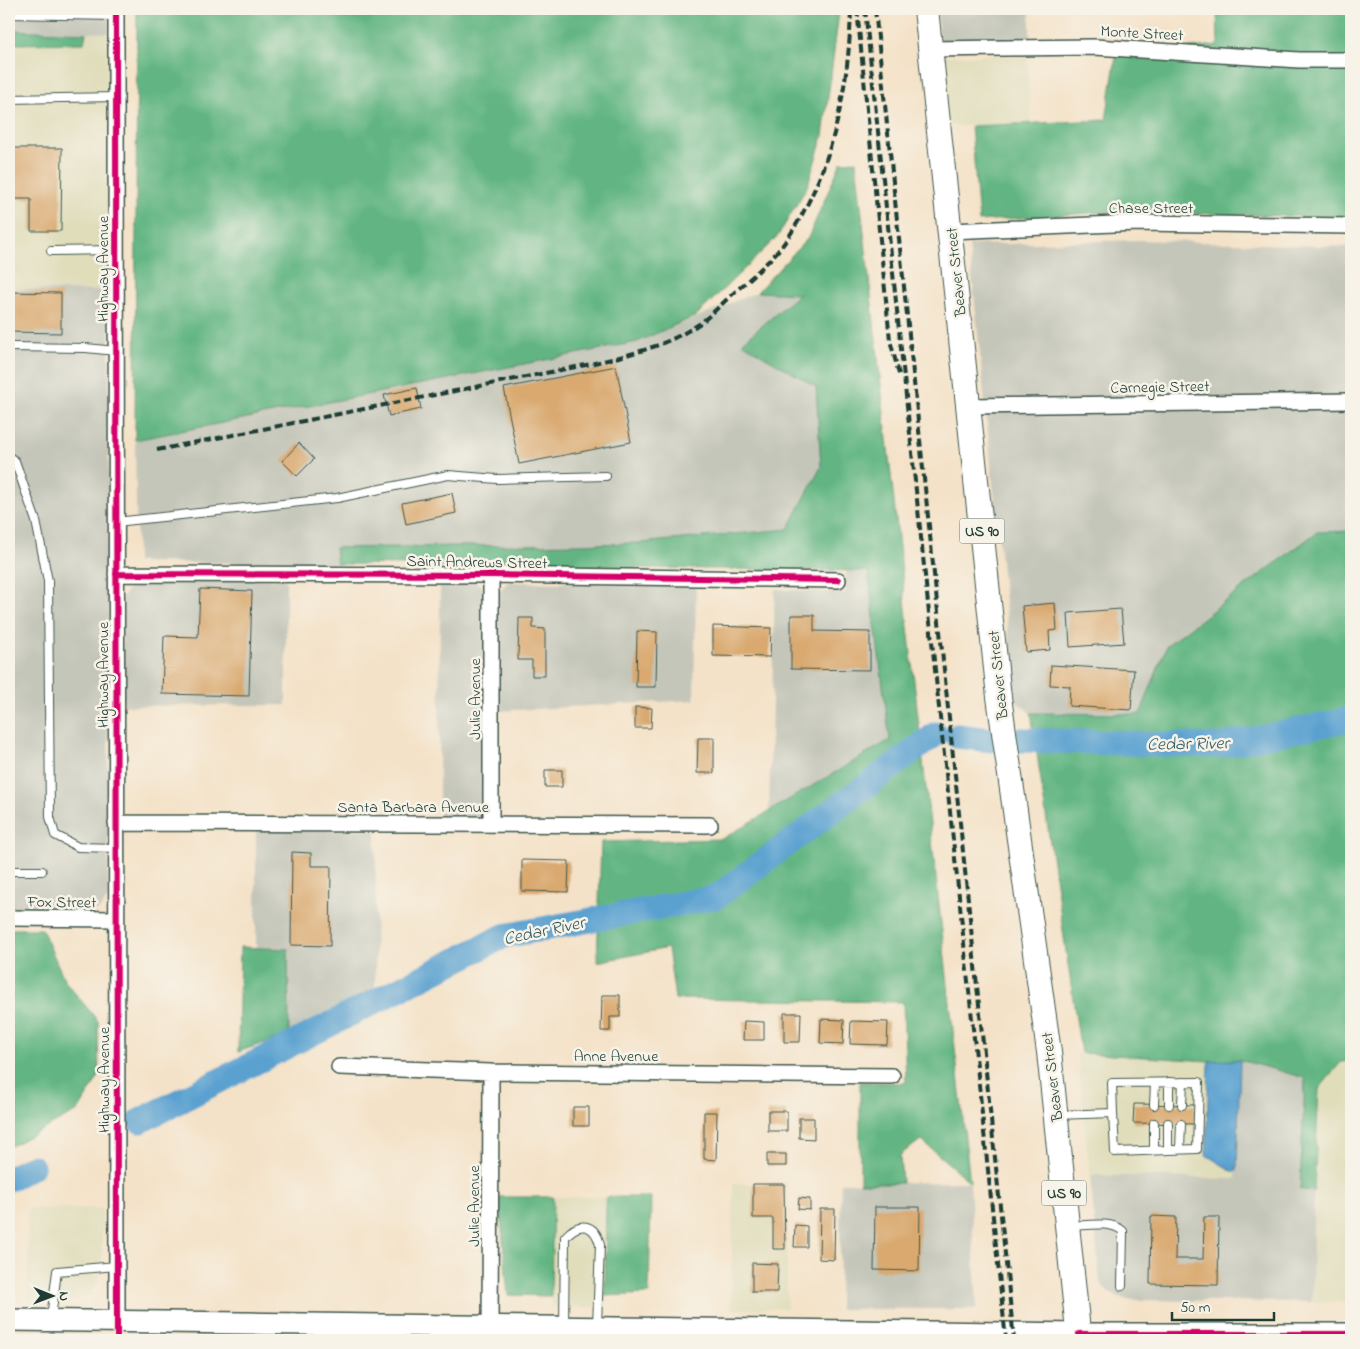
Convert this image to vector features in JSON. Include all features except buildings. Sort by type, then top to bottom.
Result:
[{"type":"main road","name":"Beaver Street","points":[[926,9],[999,697],[1055,1115],[1079,1337]]},
{"type":"main road","points":[[9,1320],[51,1321],[117,1331],[490,1334],[564,1329],[596,1329],[888,1336],[1079,1337],[1248,1337],[1351,1334]]},
{"type":"street","name":"Highway Avenue","points":[[116,13],[117,1331]]},
{"type":"street","name":"Monte Street","points":[[930,49],[1095,47],[1299,60],[1351,60]]},
{"type":"street","name":"Chase Street","points":[[950,230],[1138,223],[1351,226]]},
{"type":"street","name":"Carnegie Street","points":[[969,406],[1351,401]]},
{"type":"street","name":"Saint Andrews Street","points":[[116,574],[492,575],[838,580]]},
{"type":"street","name":"Julie Avenue","points":[[492,575],[492,823]]},
{"type":"street","name":"Santa Barbara Avenue","points":[[116,823],[492,823],[710,826]]},
{"type":"street","name":"Fox Street","points":[[9,918],[116,919]]},
{"type":"street","name":"Anne Avenue","points":[[339,1067],[491,1072],[892,1076]]},
{"type":"street","name":"Julie Avenue","points":[[490,1334],[491,1072]]},
{"type":"lane","points":[[9,14],[116,13]]},
{"type":"lane","points":[[9,99],[116,97]]},
{"type":"lane","points":[[51,251],[116,250]]},
{"type":"lane","points":[[9,347],[86,348],[116,351]]},
{"type":"lane","points":[[9,457],[15,461],[36,521],[48,581],[50,817],[55,835],[78,847],[116,848]]},
{"type":"lane","points":[[116,522],[337,498],[448,475],[497,479],[606,476]]},
{"type":"lane","points":[[9,871],[42,871]]},
{"type":"lane","points":[[1169,1082],[1169,1105]]},
{"type":"lane","points":[[1182,1105],[1183,1082]]},
{"type":"lane","points":[[1183,1082],[1199,1082],[1199,1118],[1196,1149],[1115,1152],[1112,1083],[1183,1082]]},
{"type":"lane","points":[[1154,1105],[1155,1083]]},
{"type":"lane","points":[[1055,1115],[1113,1113]]},
{"type":"lane","points":[[1154,1123],[1154,1150]]},
{"type":"lane","points":[[1168,1123],[1168,1150]]},
{"type":"lane","points":[[1180,1150],[1181,1124]]},
{"type":"lane","points":[[1067,1226],[1109,1225],[1118,1227],[1123,1231],[1122,1286]]},
{"type":"lane","points":[[564,1329],[565,1237],[572,1229],[580,1226],[590,1227],[597,1234],[600,1245],[596,1329]]},
{"type":"lane","points":[[51,1321],[57,1271],[117,1266]]},
{"type":"shaded area","points":[[9,9],[109,9],[109,33],[9,30]]},
{"type":"shaded area","points":[[937,9],[1030,9],[1030,42],[949,45],[939,39]]},
{"type":"shaded area","points":[[86,33],[109,33],[109,291],[9,289],[9,44],[84,43]]},
{"type":"shaded area","points":[[1027,55],[1031,124],[948,126],[941,56]]},
{"type":"shaded area","points":[[1138,240],[1351,247],[1351,531],[1317,532],[1167,645],[1141,714],[1031,713],[1015,701],[969,245]]},
{"type":"shaded area","points":[[9,289],[109,291],[108,898],[101,908],[92,913],[9,912]]},
{"type":"shaded area","points":[[757,292],[799,294],[742,343],[816,387],[822,467],[788,529],[640,543],[335,549],[337,564],[137,562],[135,440],[637,342]]},
{"type":"shaded area","points":[[846,570],[868,571],[890,740],[769,811],[775,589],[845,593]]},
{"type":"shaded area","points":[[286,579],[286,705],[123,706],[122,598],[131,585],[140,580]]},
{"type":"shaded area","points":[[440,581],[474,581],[481,586],[486,596],[487,807],[480,817],[439,818]]},
{"type":"shaded area","points":[[508,582],[696,585],[694,700],[497,711],[498,592]]},
{"type":"shaded area","points":[[256,829],[376,830],[375,992],[289,1034],[288,949],[256,947]]},
{"type":"shaded area","points":[[1077,1053],[1209,1061],[1206,1155],[1231,1171],[1237,1171],[1237,1179],[1090,1175]]},
{"type":"shaded area","points":[[1240,1060],[1305,1078],[1300,1189],[1314,1192],[1312,1302],[1127,1300],[1109,1293],[1100,1282],[1090,1175],[1236,1179]]},
{"type":"shaded area","points":[[1341,1061],[1351,1061],[1351,1302],[1312,1302],[1319,1089]]},
{"type":"shaded area","points":[[970,1182],[977,1309],[839,1309],[841,1183]]},
{"type":"shaded area","points":[[787,1183],[787,1308],[731,1310],[733,1184]]},
{"type":"shaded area","points":[[553,1197],[606,1197],[606,1307],[551,1307]]},
{"type":"shaded area","points":[[102,1208],[102,1271],[98,1282],[89,1295],[74,1300],[28,1299],[28,1209]]},
{"type":"green space","points":[[137,9],[839,9],[839,13],[823,136],[807,187],[778,236],[696,316],[637,342],[135,440]]},
{"type":"green space","points":[[1217,9],[1351,9],[1351,218],[1118,211],[979,221],[971,126],[1106,120],[1116,56],[1218,45]]},
{"type":"green space","points":[[9,30],[86,33],[84,43],[9,44]]},
{"type":"green space","points":[[856,161],[970,1182],[921,1140],[900,1155],[902,1183],[860,1183],[860,1082],[906,1083],[903,1002],[675,999],[668,948],[597,962],[601,842],[722,839],[890,740],[868,571],[337,564],[335,548],[640,543],[788,529],[821,467],[816,387],[742,343],[799,294],[757,292],[808,238],[841,162]]},
{"type":"green space","points":[[1351,531],[1351,1061],[1341,1062],[1319,1089],[1314,1192],[1300,1189],[1305,1078],[1240,1060],[1209,1061],[1081,1053],[1031,713],[1140,714],[1167,645],[1317,532]]},
{"type":"green space","points":[[9,929],[42,929],[65,981],[98,1021],[99,1076],[78,1111],[9,1147]]},
{"type":"green space","points":[[240,947],[288,949],[289,1034],[238,1052]]},
{"type":"green space","points":[[499,1197],[553,1197],[551,1296],[508,1295]]},
{"type":"green space","points":[[606,1197],[651,1197],[649,1294],[605,1296]]},
{"type":"water","points":[[1240,1060],[1237,1171],[1232,1171],[1206,1155],[1209,1061]]},
{"type":"waterway","name":"Cedar River","points":[[1022,740],[1219,746],[1351,719]]},
{"type":"waterway","name":"Cedar River","points":[[140,1121],[504,936],[716,897],[936,734]]},
{"type":"waterway","name":"Cedar River","points":[[957,736],[991,740]]},
{"type":"waterway","name":"Cedar River","points":[[9,1179],[32,1167]]},
{"type":"railway","points":[[157,450],[586,365],[629,355],[656,346],[696,326],[774,255],[793,230],[807,205],[829,151],[837,123],[847,66],[851,9]]},
{"type":"railway","points":[[857,9],[890,340],[900,378]]},
{"type":"railway","points":[[865,9],[1006,1340]]},
{"type":"railway","points":[[875,9],[1014,1340]]},
{"type":"cycle path","points":[[116,9],[117,1340]]},
{"type":"cycle path","points":[[116,574],[491,575],[838,580]]},
{"type":"cycle path","points":[[1079,1334],[1351,1334]]}]
